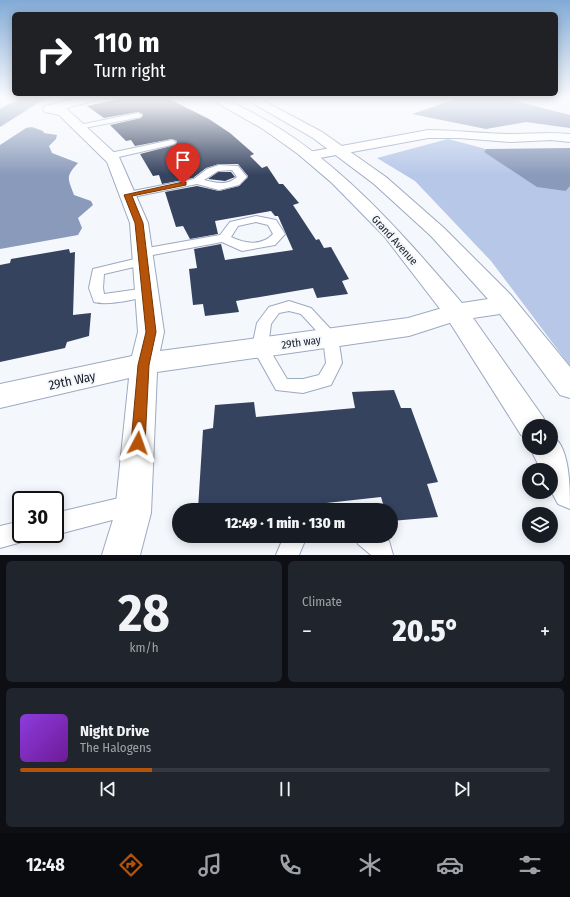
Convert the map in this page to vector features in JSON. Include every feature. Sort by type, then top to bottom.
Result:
[{"type":"street","points":[[76,124],[114,160],[139,223],[147,292],[151,332],[144,365],[133,506],[121,555]]},
{"type":"street","name":"Grand Avenue","points":[[264,124],[309,156],[338,180],[391,232],[456,312],[527,419]]},
{"type":"street","points":[[301,124],[340,149],[367,169],[422,217],[491,288],[570,387]]},
{"type":"street","points":[[309,156],[340,149],[428,134],[459,134],[511,138],[551,136],[570,138]]},
{"type":"street","name":"29th way","points":[[144,365],[409,326],[456,312],[504,305]]},
{"type":"street","name":"29th Way","points":[[0,396],[144,365]]},
{"type":"street","points":[[550,455],[570,492]]},
{"type":"lane","points":[[79,127],[94,124]]},
{"type":"lane","points":[[110,156],[172,142]]},
{"type":"lane","points":[[128,195],[197,181]]},
{"type":"lane","points":[[147,292],[118,298],[99,299],[96,288],[98,272],[143,257],[224,238]]},
{"type":"lane","points":[[289,306],[306,312],[314,318],[330,337],[334,363],[325,380],[303,386],[282,385],[260,347],[264,323],[274,310],[289,306]]},
{"type":"lane","points":[[64,522],[133,506]]},
{"type":"lane","points":[[0,537],[12,534]]},
{"type":"lane","points":[[287,555],[293,543]]},
{"type":"lane","points":[[375,543],[381,548],[382,555]]},
{"type":"shaded area","points":[[461,124],[515,124],[486,129]]},
{"type":"shaded area","points":[[540,124],[570,124],[570,128]]},
{"type":"shaded area","points":[[32,127],[43,131],[44,133],[57,135],[56,139],[49,146],[52,153],[78,163],[69,175],[70,185],[74,195],[91,201],[93,205],[78,218],[82,228],[78,235],[0,249],[0,145],[26,128]]},
{"type":"shaded area","points":[[448,139],[486,149],[484,152],[566,191],[570,186],[570,366],[491,261],[415,181],[377,158]]},
{"type":"shaded area","points":[[570,148],[570,186],[566,191],[537,187],[484,152],[486,149]]},
{"type":"building","points":[[216,124],[230,133],[254,154],[250,156],[262,168],[267,166],[279,184],[283,184],[299,203],[293,205],[316,240],[319,239],[324,248],[331,247],[349,279],[342,281],[348,294],[317,298],[313,288],[236,301],[239,312],[205,316],[203,304],[193,305],[189,269],[197,268],[194,249],[221,244],[225,260],[293,250],[278,216],[275,216],[271,211],[215,221],[218,234],[190,239],[183,226],[176,227],[165,192],[197,186],[219,191],[239,186],[248,176],[238,164],[219,164],[206,168],[193,178],[162,184],[159,175],[153,176],[140,154],[175,145],[177,141],[172,139],[135,146],[131,140],[126,141],[110,125]]},
{"type":"building","points":[[218,172],[231,172],[235,177],[225,181],[208,179]]},
{"type":"building","points":[[69,249],[70,253],[75,252],[73,315],[91,313],[89,336],[67,342],[65,348],[0,362],[0,265],[10,263],[11,259]]},
{"type":"building","points":[[394,390],[401,408],[411,408],[438,482],[427,484],[438,517],[398,520],[398,503],[383,503],[381,497],[327,503],[198,503],[203,430],[213,428],[215,405],[254,402],[256,417],[355,408],[352,392]]},
{"type":"route","points":[[138,443],[144,365],[151,332],[139,223],[128,195],[183,184]]}]
